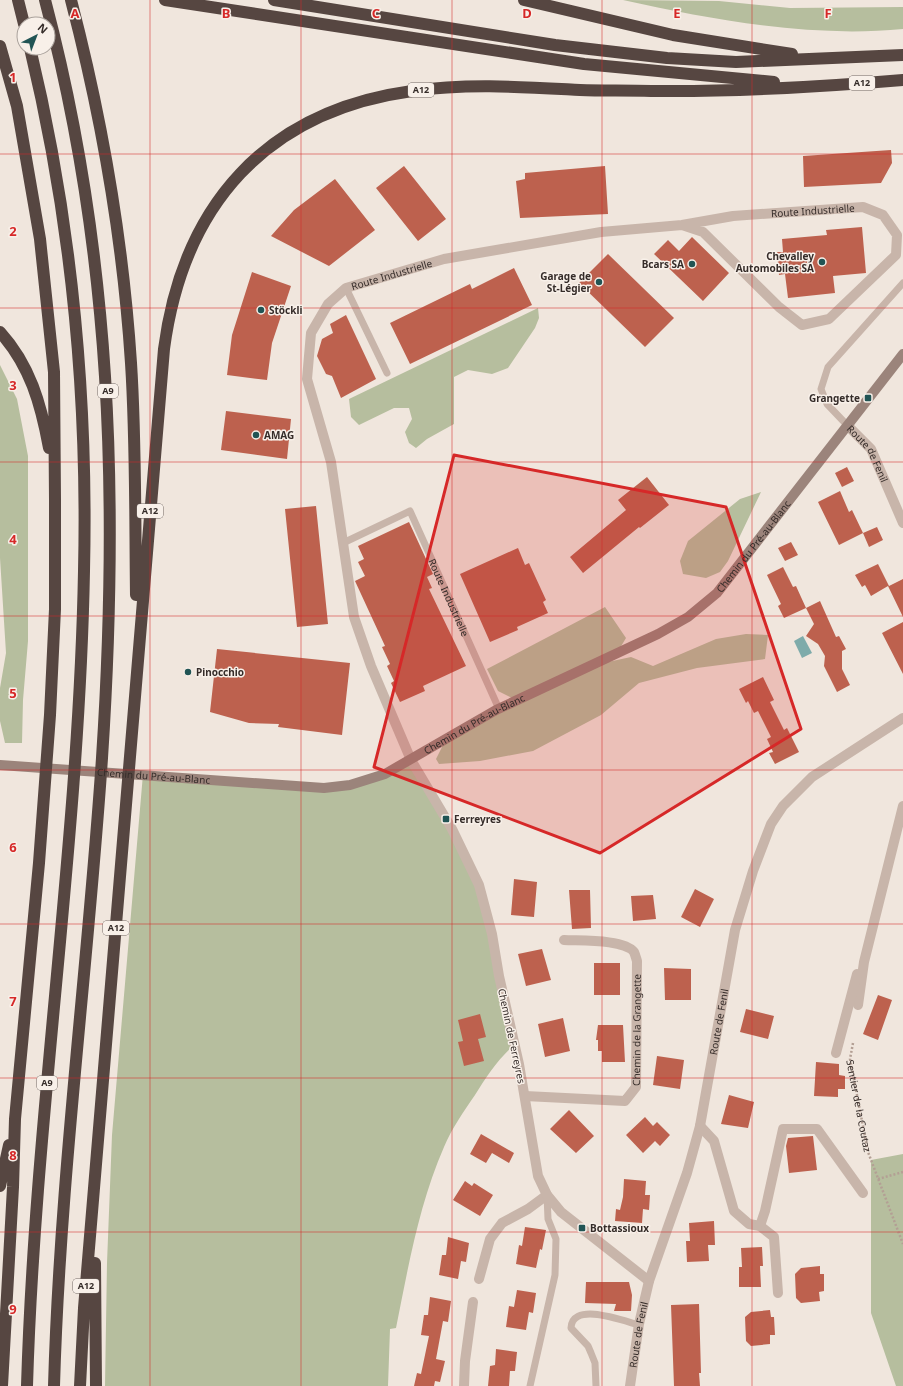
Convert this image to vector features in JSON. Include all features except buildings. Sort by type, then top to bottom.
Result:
[{"type":"highway","points":[[18,0],[22,16]]},
{"type":"highway","name":"A9","points":[[45,0],[63,74],[85,188],[97,267],[106,370],[110,464],[111,554],[102,760],[64,1190],[54,1386]]},
{"type":"highway","points":[[72,0],[106,160],[125,291],[134,424],[136,672]]},
{"type":"highway","name":"A12","points":[[165,0],[584,64],[820,86]]},
{"type":"highway","points":[[274,0],[555,45],[634,55],[736,62],[903,55]]},
{"type":"highway","points":[[524,0],[673,35],[764,51],[836,59]]},
{"type":"highway","points":[[0,46],[17,106],[40,240],[54,372],[55,500],[55,609],[47,757],[15,1118],[13,1187],[2,1386]]},
{"type":"highway","name":"A9","points":[[27,1386],[34,1241],[74,780],[84,566],[83,467],[79,369],[69,264],[49,135],[32,56]]},
{"type":"highway","name":"A12","points":[[80,1386],[84,1308],[131,761],[136,672],[164,356],[170,311],[188,256],[204,221],[227,188],[254,160],[285,136],[319,116],[376,97],[414,90],[475,86],[659,91],[820,86],[903,80]]},
{"type":"highway","points":[[0,332],[14,348],[23,362],[36,391],[46,428],[55,500]]},
{"type":"highway","points":[[0,1186],[15,1118]]},
{"type":"highway","points":[[95,1186],[96,1386]]},
{"type":"street","name":"Route Industrielle","points":[[411,760],[371,666],[354,617],[331,462],[308,379],[311,333],[328,304],[346,288],[444,259],[601,232],[682,225],[733,216],[863,207],[883,215],[897,235],[896,255],[830,319],[802,325],[778,307],[703,232],[682,225]]},
{"type":"street","name":"Route de Fenil","points":[[903,354],[847,425],[871,450],[903,523]]},
{"type":"street","name":"Chemin du Pré-au-Blanc","points":[[0,765],[324,788],[350,785],[385,774],[499,708],[658,634],[688,617],[717,593],[847,425]]},
{"type":"street","name":"Route de Fenil","points":[[630,1386],[639,1325],[649,1281],[686,1173],[700,1126],[736,930],[753,871],[771,824],[783,806],[812,777],[903,718]]},
{"type":"street","name":"Chemin de Ferreyres","points":[[411,760],[452,829],[479,885],[492,934],[499,976],[525,1096],[538,1176],[547,1195],[561,1212],[649,1281]]},
{"type":"street","name":"Sentier de la Coutaz","points":[[858,1005],[864,962],[903,806]]},
{"type":"street","name":"Chemin de la Grangette","points":[[525,1096],[625,1101],[636,1086],[636,961],[634,952],[627,947],[615,943],[564,940]]},
{"type":"street","name":"Sentier de la Coutaz","points":[[836,1053],[857,975],[864,962]]},
{"type":"street","points":[[700,1126],[714,1141],[734,1211],[749,1224],[760,1226],[774,1237],[778,1293]]},
{"type":"street","points":[[760,1226],[765,1212],[783,1129],[817,1129],[863,1193]]},
{"type":"street","points":[[479,1279],[490,1239],[502,1223],[528,1209],[547,1195]]},
{"type":"street","points":[[464,1386],[464,1360],[473,1302]]},
{"type":"lane","points":[[847,425],[827,404],[821,389],[828,367],[903,283]]},
{"type":"lane","points":[[346,288],[387,373]]},
{"type":"lane","name":"Route Industrielle","points":[[343,543],[410,511],[499,708]]},
{"type":"lane","points":[[530,1386],[554,1275],[556,1239],[548,1219],[547,1195]]},
{"type":"lane","points":[[596,1386],[595,1363],[588,1346],[571,1328],[573,1318],[577,1315],[590,1314],[609,1317],[639,1325]]},
{"type":"path","name":"Sentier de la Coutaz","points":[[854,1036],[850,1059],[868,1152],[903,1244]]},
{"type":"path","points":[[878,1179],[903,1172]]},
{"type":"highlighted area","points":[[454,455],[726,507],[801,729],[600,853],[374,767]]},
{"type":"green space","points":[[623,0],[719,1],[790,8],[903,7],[903,29],[833,31],[798,29],[727,20]]},
{"type":"green space","points":[[538,308],[539,318],[535,328],[508,368],[492,374],[468,370],[454,377],[454,424],[427,439],[416,448],[409,443],[405,432],[412,419],[409,408],[394,408],[359,425],[351,417],[349,399]]},
{"type":"green space","points":[[0,365],[17,399],[28,456],[28,641],[23,700],[22,743],[5,743],[0,721],[0,688],[6,653],[0,558]]},
{"type":"green space","points":[[761,492],[728,561],[720,572],[706,578],[683,574],[680,561],[688,541],[740,499]]},
{"type":"green space","points":[[605,607],[626,638],[617,653],[594,665],[631,657],[653,666],[716,639],[746,634],[768,635],[765,659],[697,668],[639,683],[601,715],[533,751],[480,761],[439,764],[436,759],[446,739],[516,700],[498,691],[487,669]]},
{"type":"green space","points":[[411,760],[473,869],[514,1045],[493,1068],[458,1120],[447,1140],[435,1169],[415,1236],[396,1328],[390,1329],[388,1386],[105,1386],[107,1263],[112,1135],[143,774],[350,785]]},
{"type":"green space","points":[[903,1154],[903,1386],[896,1386],[871,1313],[871,1160]]},
{"type":"water","points":[[803,636],[812,653],[802,658],[794,641]]},
{"type":"place","name":"Chevalley Automobiles SA","points":[[822,262]]},
{"type":"place","name":"Bcars SA","points":[[692,264]]},
{"type":"place","name":"Garage de St-Légier","points":[[599,282]]},
{"type":"place","name":"Stöckli","points":[[261,310]]},
{"type":"place","name":"Grangette","points":[[868,398]]},
{"type":"place","name":"AMAG","points":[[256,435]]},
{"type":"place","name":"Pinocchio","points":[[188,672]]},
{"type":"place","name":"Ferreyres","points":[[446,819]]},
{"type":"place","name":"Bottassioux","points":[[582,1228]]}]
